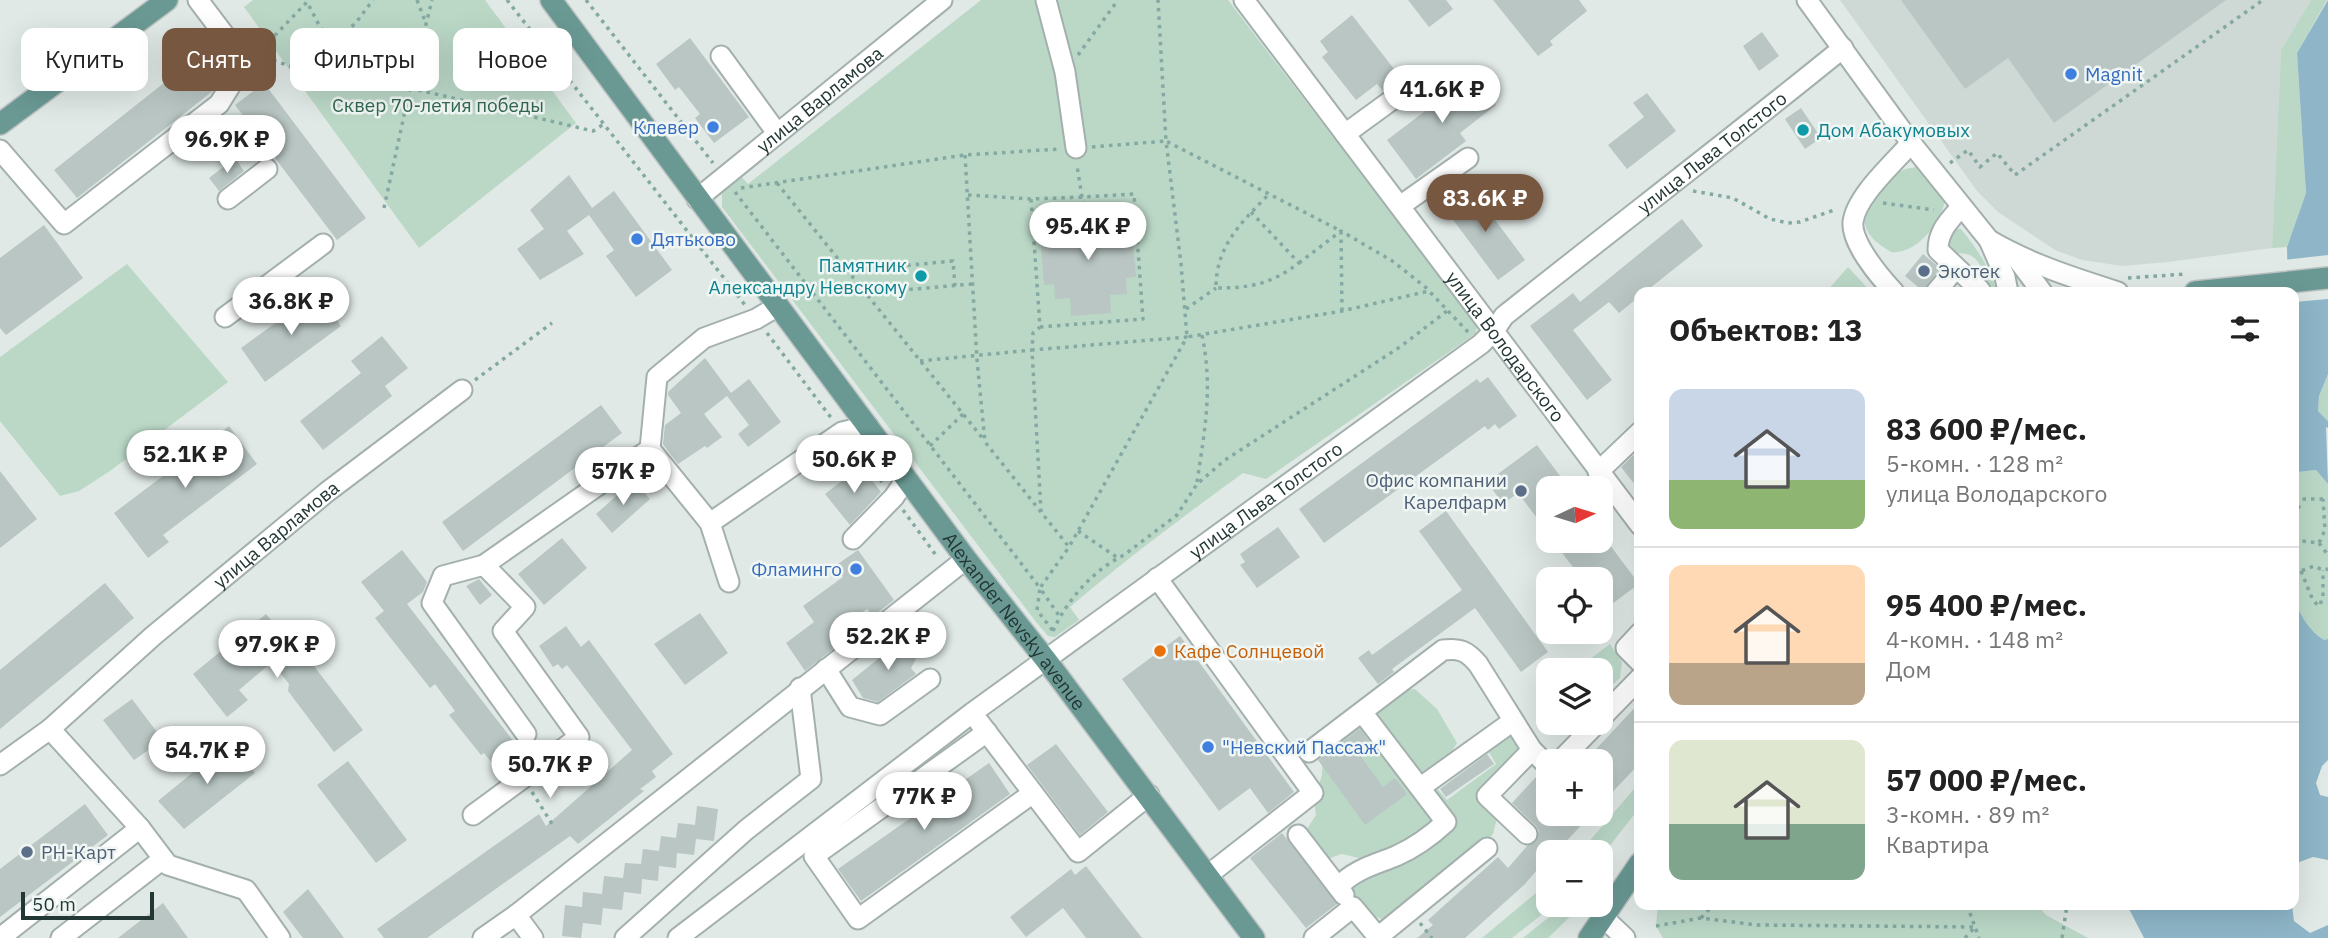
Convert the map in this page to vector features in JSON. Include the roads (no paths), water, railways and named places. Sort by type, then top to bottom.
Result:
[{"type":"main road","points":[[0,124],[167,0]]},
{"type":"main road","name":"Alexander Nevsky avenue","points":[[551,0],[965,559],[1149,795],[1254,938]]},
{"type":"main road","points":[[2241,287],[2328,278]]},
{"type":"main road","points":[[1589,938],[1634,872]]},
{"type":"street","points":[[0,150],[64,224],[219,104],[242,67],[229,41],[198,0]]},
{"type":"street","name":"улица Варламова","points":[[697,199],[942,0]]},
{"type":"street","points":[[1046,0],[1065,72],[1076,148]]},
{"type":"street","name":"улица Володарского","points":[[1244,0],[1400,206],[1487,338],[1634,517]]},
{"type":"street","points":[[1807,0],[1911,143],[1957,212],[1989,240],[2014,255],[2072,278],[2120,285]]},
{"type":"street","name":"улица Льва Толстого","points":[[678,938],[972,713],[1046,660],[1059,639],[1157,578],[1487,338],[1504,316],[1714,154],[1843,48]]},
{"type":"street","points":[[721,56],[777,133]]},
{"type":"street","points":[[1345,134],[1422,78]]},
{"type":"street","points":[[1890,287],[1872,266],[1855,234],[1853,223],[1858,205],[1911,143]]},
{"type":"street","points":[[1400,206],[1468,158]]},
{"type":"street","points":[[228,199],[267,169]]},
{"type":"street","points":[[1957,212],[1944,226],[1938,246],[1941,254],[1965,283]]},
{"type":"street","points":[[1989,240],[2006,285]]},
{"type":"street","points":[[225,317],[323,244]]},
{"type":"street","points":[[2014,255],[2038,287]]},
{"type":"street","points":[[729,582],[710,523],[650,449],[657,377],[704,338],[756,319],[778,306]]},
{"type":"street","name":"улица Варламова","points":[[0,765],[50,729],[153,636],[327,492],[463,390]]},
{"type":"street","points":[[710,523],[842,432],[868,426]]},
{"type":"street","points":[[1598,472],[1634,438]]},
{"type":"street","points":[[526,734],[432,603],[443,576],[484,565],[650,449]]},
{"type":"street","points":[[853,539],[894,497],[906,479]]},
{"type":"street","points":[[483,938],[516,915],[965,559]]},
{"type":"street","points":[[473,815],[579,737],[503,631],[525,607],[484,565]]},
{"type":"street","points":[[1157,578],[1313,793],[1208,875]]},
{"type":"street","points":[[1634,639],[1626,648],[1634,656]]},
{"type":"street","points":[[1309,752],[1443,650],[1455,649],[1467,652],[1478,664],[1536,754]]},
{"type":"street","points":[[826,669],[850,707],[880,715],[930,679]]},
{"type":"street","points":[[1613,706],[1634,684]]},
{"type":"street","points":[[625,938],[746,830],[811,779],[800,688]]},
{"type":"street","points":[[1338,887],[1347,877],[1363,867],[1397,855],[1421,842],[1446,822],[1362,712]]},
{"type":"street","points":[[972,713],[1078,852],[1149,795]]},
{"type":"street","points":[[1421,787],[1513,721]]},
{"type":"street","points":[[50,729],[140,828],[168,865],[246,890],[280,938]]},
{"type":"street","points":[[987,732],[814,856],[858,919],[1033,793]]},
{"type":"street","points":[[1572,749],[1585,735]]},
{"type":"street","points":[[1527,834],[1487,796],[1532,750]]},
{"type":"street","points":[[0,938],[140,828]]},
{"type":"street","points":[[1298,835],[1378,937],[1487,848]]},
{"type":"street","points":[[61,938],[163,859]]},
{"type":"street","points":[[1314,938],[1353,907]]},
{"type":"street","points":[[516,915],[533,938]]},
{"type":"street","points":[[1604,918],[1625,938]]},
{"type":"water","points":[[2328,0],[2328,374],[2319,396],[2318,411],[2328,421],[2328,484],[2316,470],[2299,472],[2299,287],[2288,287],[2287,247],[2306,193],[2297,53]]},
{"type":"water","points":[[2299,610],[2318,636],[2324,640],[2328,639],[2328,760],[2322,766],[2316,783],[2320,795],[2328,797],[2328,860],[2313,857],[2299,862]]},
{"type":"water","points":[[2130,910],[2293,910],[2294,921],[2310,933],[2328,925],[2328,938],[2144,938]]},
{"type":"place","name":"Magnit","points":[[2071,74]]},
{"type":"place","name":"Клевер","points":[[713,127]]},
{"type":"place","name":"Дом Абакумовых","points":[[1803,130]]},
{"type":"place","name":"Дятьково","points":[[637,239]]},
{"type":"place","name":"Экотек","points":[[1924,271]]},
{"type":"place","name":"Памятник Александру Невскому","points":[[921,276]]},
{"type":"place","name":"Офис компании Карелфарм","points":[[1521,491]]},
{"type":"place","name":"Фламинго","points":[[856,569]]},
{"type":"place","name":"Кафе Солнцевой","points":[[1160,651]]},
{"type":"place","name":"\"Невский Пассаж\"","points":[[1208,747]]},
{"type":"place","name":"РН-Карт","points":[[27,852]]},
{"type":"park label","name":"Сквер 70-летия победы","points":[[438,105]]}]
